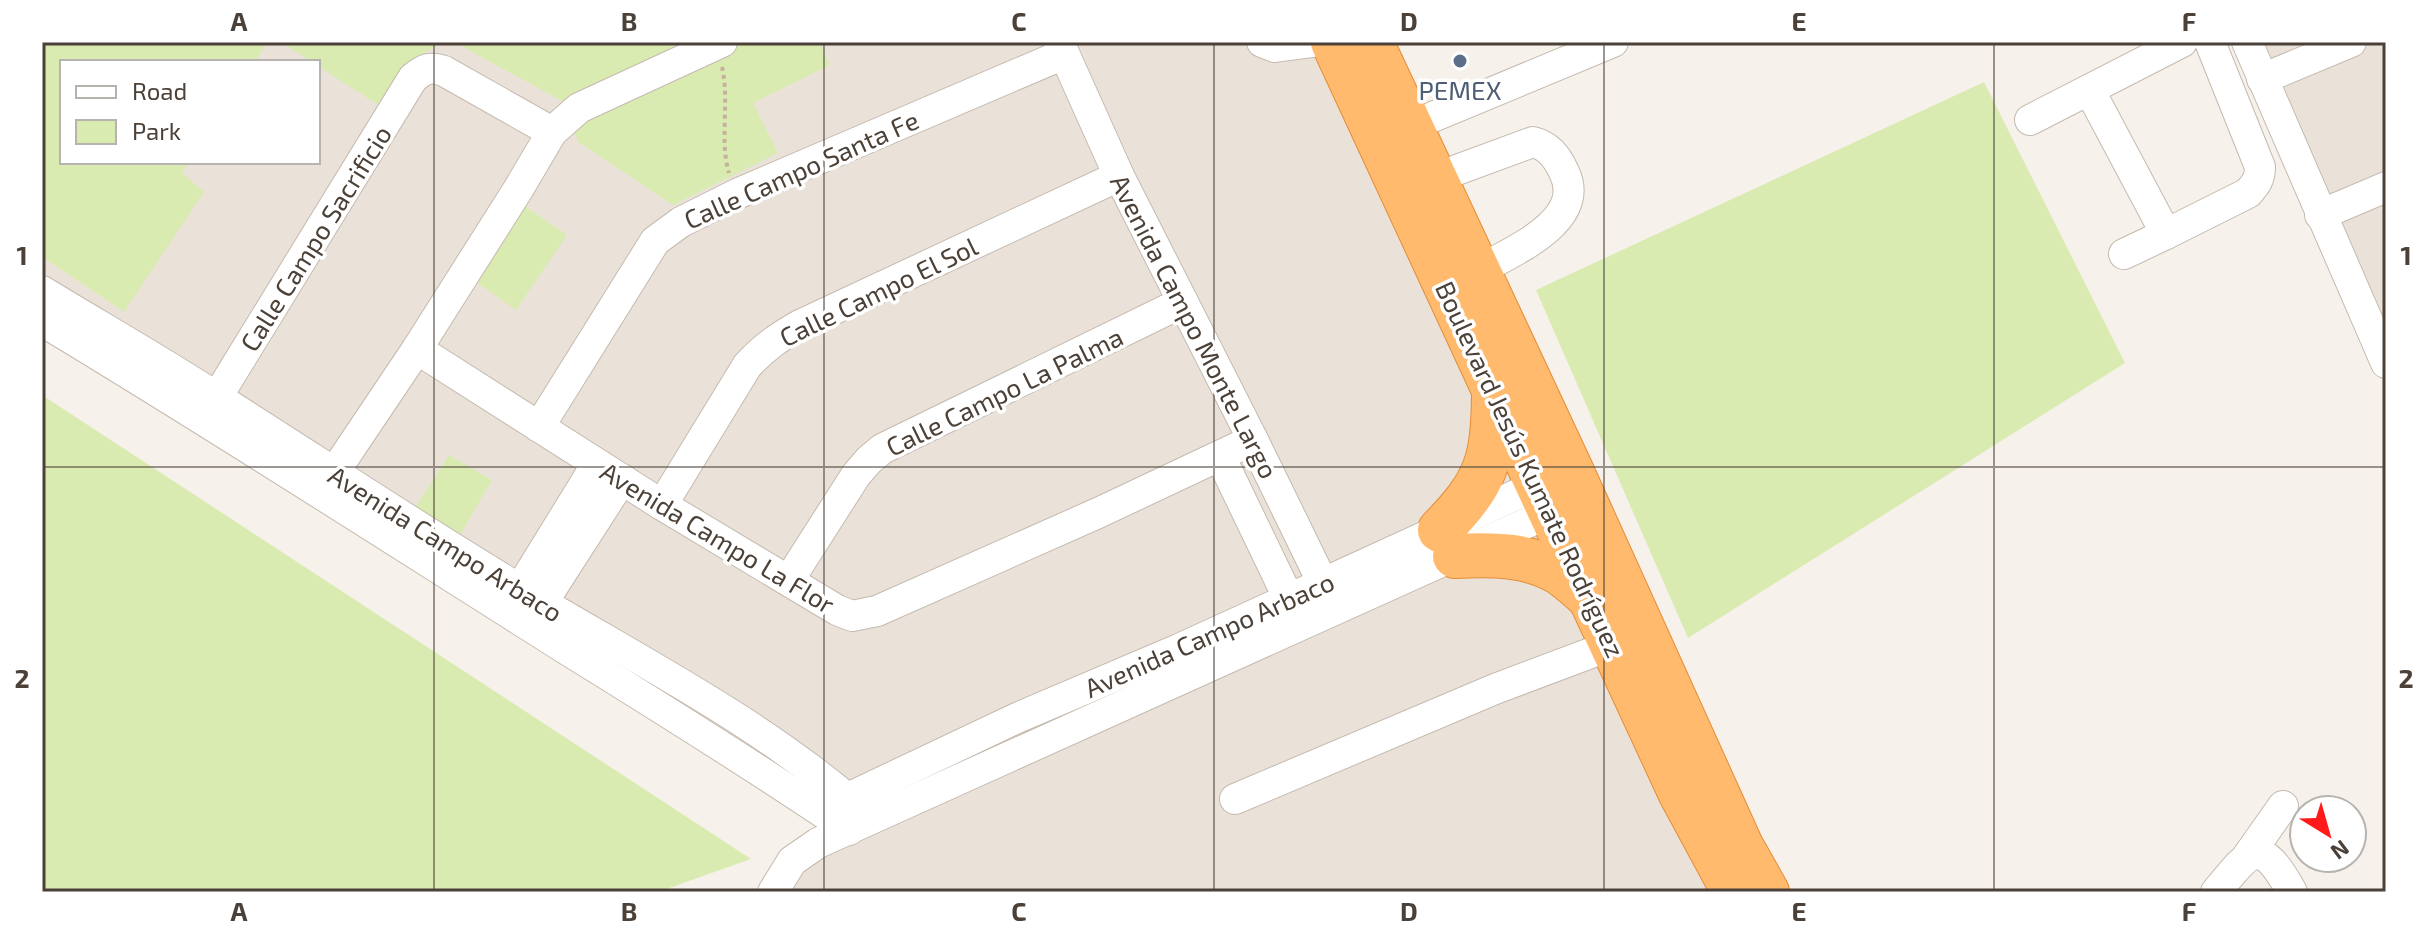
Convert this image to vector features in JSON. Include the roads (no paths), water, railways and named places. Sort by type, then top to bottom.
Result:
[{"type":"highway","name":"Boulevard Jesús Kumate Rodríguez","points":[[1333,42],[1494,388],[1561,491],[1767,892]]},
{"type":"highway","name":"Boulevard Jesús Kumate Rodríguez","points":[[1371,42],[1478,271],[1561,491],[1590,598],[1680,792],[1734,892]]},
{"type":"highway","points":[[1494,388],[1493,437],[1481,478],[1463,507],[1448,543],[1536,562],[1560,573],[1590,598]]},
{"type":"street","points":[[1262,42],[1275,47],[1313,42]]},
{"type":"street","points":[[1411,126],[1613,42]]},
{"type":"street","points":[[2030,120],[2182,42]]},
{"type":"street","points":[[2124,254],[2248,193],[2257,183],[2260,167],[2210,42]]},
{"type":"street","points":[[2247,42],[2320,215],[2385,356]]},
{"type":"street","points":[[2262,79],[2351,42]]},
{"type":"street","points":[[333,474],[417,349],[552,132],[579,108],[719,43]]},
{"type":"street","name":"Avenida Campo Monte Largo","points":[[1061,48],[1119,176],[1329,596]]},
{"type":"street","name":"Calle Campo Santa Fe","points":[[539,427],[655,241],[681,222],[1061,48]]},
{"type":"street","name":"Calle Campo Sacrificio","points":[[217,397],[413,78],[422,70],[433,67],[444,71],[552,132]]},
{"type":"street","points":[[2090,91],[2166,234]]},
{"type":"street","points":[[1435,178],[1533,142],[1550,150],[1564,171],[1570,187],[1569,201],[1558,219],[1478,271]]},
{"type":"street","name":"Calle Campo El Sol","points":[[662,505],[747,366],[775,339],[1119,176]]},
{"type":"street","points":[[2320,215],[2386,187]]},
{"type":"street","name":"Avenida Campo Arbaco","points":[[42,291],[217,397],[524,607]]},
{"type":"street","name":"Calle Campo La Palma","points":[[789,580],[856,475],[882,449],[1183,302]]},
{"type":"street","name":"Avenida Campo Arbaco","points":[[42,321],[206,419],[335,503],[524,607],[632,655],[737,720],[816,773],[843,821],[1017,718],[1179,649],[1295,612],[1561,491]]},
{"type":"street","name":"Avenida Campo La Flor","points":[[417,349],[662,505],[852,616],[868,614],[996,559],[1253,440]]},
{"type":"street","points":[[1220,456],[1295,612]]},
{"type":"street","points":[[524,607],[610,472]]},
{"type":"street","points":[[1235,799],[1495,689],[1612,645]]},
{"type":"street","points":[[2216,892],[2247,857],[2283,806]]},
{"type":"street","points":[[782,887],[792,861],[843,821]]},
{"type":"street","points":[[2247,857],[2255,854],[2268,857],[2278,867],[2292,892]]},
{"type":"place","name":"PEMEX","points":[[1460,61]]}]
